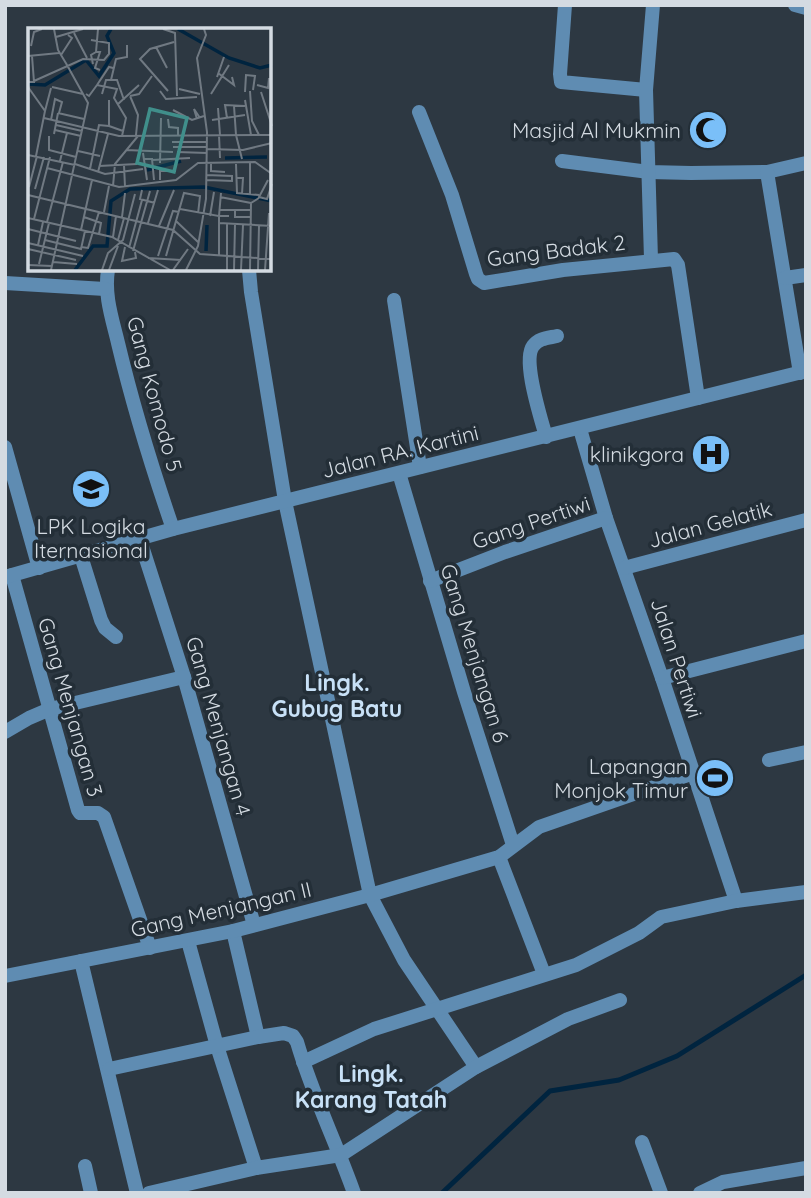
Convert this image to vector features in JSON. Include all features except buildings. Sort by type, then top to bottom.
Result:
[{"type":"street","points":[[565,5],[561,82],[646,90]]},
{"type":"street","points":[[651,259],[646,90],[653,5]]},
{"type":"street","name":"Gang Badak 2","points":[[419,112],[453,195],[476,274],[484,283],[562,270],[672,258],[678,265],[698,398]]},
{"type":"street","points":[[562,162],[649,172],[767,172],[806,163]]},
{"type":"street","points":[[767,172],[803,372]]},
{"type":"street","name":"Gang Komodo 5","points":[[108,271],[105,289],[139,427],[173,529]]},
{"type":"street","points":[[249,271],[285,501],[370,895],[404,960],[476,1067]]},
{"type":"street","points":[[785,278],[806,275]]},
{"type":"street","points":[[5,283],[105,289]]},
{"type":"street","points":[[394,300],[420,467]]},
{"type":"street","points":[[546,437],[528,358],[541,339],[557,336]]},
{"type":"street","name":"Jalan RA. Kartini","points":[[9,576],[173,529],[803,372]]},
{"type":"street","name":"Jalan Pertiwi","points":[[580,429],[606,518],[736,901]]},
{"type":"street","points":[[5,447],[39,568]]},
{"type":"street","name":"Gang Menjangan 6","points":[[399,473],[513,845]]},
{"type":"street","name":"Gang Pertiwi","points":[[430,581],[518,547],[606,518]]},
{"type":"street","name":"Jalan Gelatik","points":[[624,568],[806,520]]},
{"type":"street","name":"Gang Menjangan 4","points":[[141,540],[184,677],[254,925]]},
{"type":"street","points":[[81,556],[101,620],[105,628],[116,636]]},
{"type":"street","name":"Gang Menjangan 3","points":[[9,576],[78,810],[80,813],[98,813],[104,817],[150,948]]},
{"type":"street","points":[[662,678],[806,641]]},
{"type":"street","points":[[5,732],[50,709],[184,677]]},
{"type":"street","points":[[769,760],[806,752]]},
{"type":"street","points":[[544,974],[499,858],[540,827],[694,773]]},
{"type":"street","name":"Gang Menjangan II","points":[[5,976],[187,941],[254,925],[499,858]]},
{"type":"street","points":[[303,1062],[374,1029],[576,965],[603,953],[661,918],[736,901],[806,891]]},
{"type":"street","points":[[233,930],[258,1037]]},
{"type":"street","points":[[187,941],[256,1168]]},
{"type":"street","points":[[81,961],[137,1193]]},
{"type":"street","points":[[149,1193],[256,1168],[341,1155],[476,1067],[568,1019],[620,1000]]},
{"type":"street","points":[[108,1069],[258,1037],[284,1033],[293,1037],[297,1042],[317,1105],[341,1155],[354,1193]]},
{"type":"street","points":[[642,1142],[661,1193]]},
{"type":"street","points":[[85,1166],[92,1193]]},
{"type":"street","points":[[699,1193],[723,1182],[806,1168]]},
{"type":"waterway","points":[[442,1193],[550,1091],[619,1080],[677,1056],[806,975]]},
{"type":"place","name":"Masjid Al Mukmin","points":[[708,130]]},
{"type":"place","name":"klinikgora","points":[[711,454]]},
{"type":"place","name":"LPK Logika Iternasional","points":[[91,489]]},
{"type":"place","name":"Lapangan Monjok Timur","points":[[715,778]]},
{"type":"district","name":"Lingk. Gubug Batu","points":[[337,695]]},
{"type":"district","name":"Lingk. Karang Tatah","points":[[371,1086]]}]
